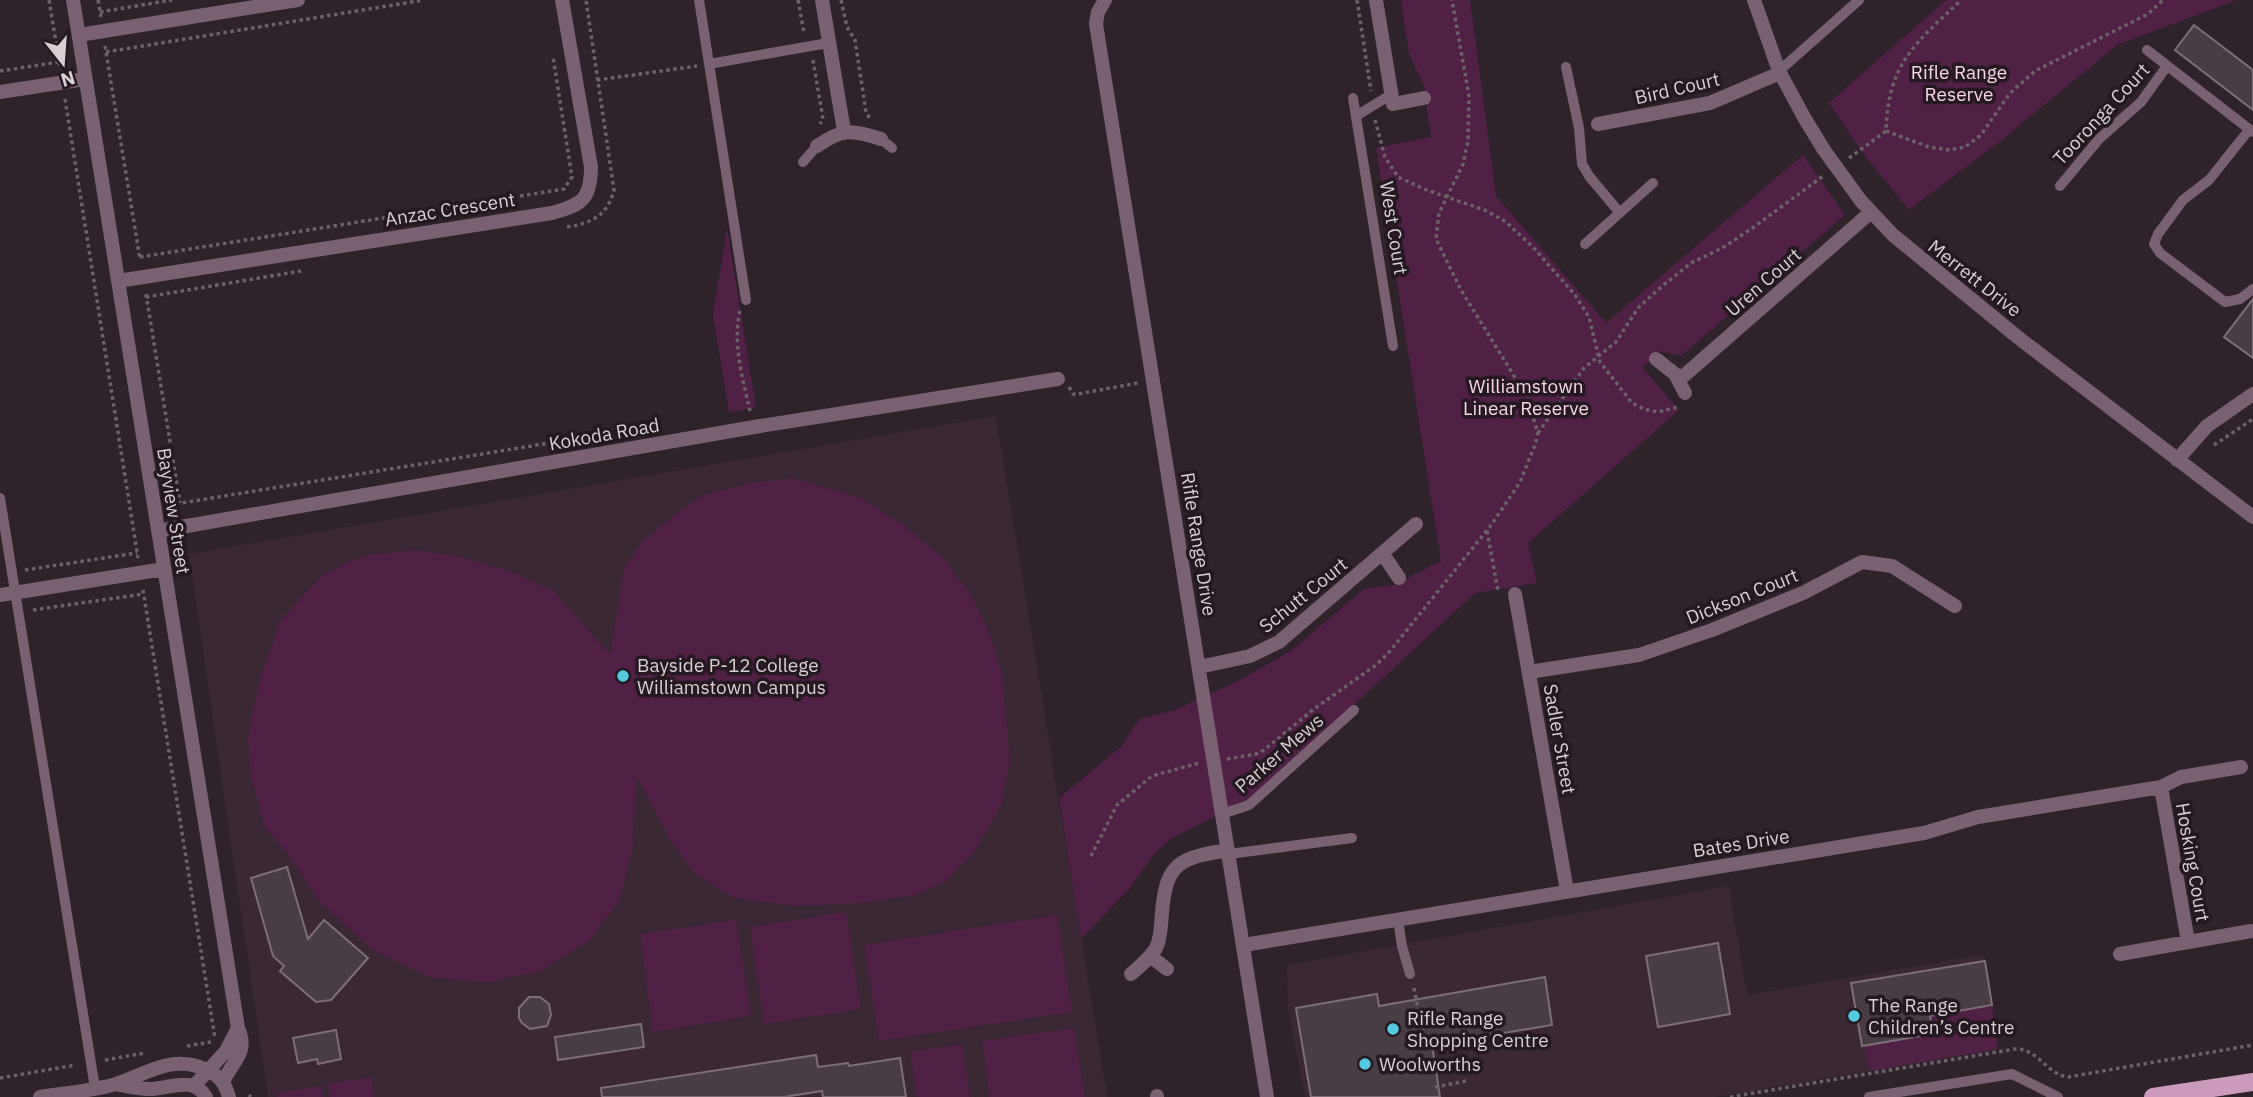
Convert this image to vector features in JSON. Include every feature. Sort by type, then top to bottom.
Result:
[{"type":"main road","points":[[2153,1097],[2253,1082]]},
{"type":"street","name":"Bayview Street","points":[[73,0],[238,1028],[242,1037],[243,1048],[223,1082]]},
{"type":"street","points":[[79,36],[298,0]]},
{"type":"street","name":"Anzac Crescent","points":[[118,281],[570,208],[591,188],[591,167],[562,0]]},
{"type":"street","points":[[821,0],[844,131]]},
{"type":"street","name":"Rifle Range Drive","points":[[1105,0],[1098,12],[1096,24],[1267,1097]]},
{"type":"street","points":[[1376,0],[1394,104],[1424,98]]},
{"type":"street","name":"Merrett Drive","points":[[1754,0],[1780,72],[1805,119],[1836,167],[1871,212],[1910,252],[2253,517]]},
{"type":"street","name":"Bird Court","points":[[1598,124],[1710,103],[1780,72]]},
{"type":"street","points":[[0,92],[85,79]]},
{"type":"street","points":[[817,146],[832,135],[844,131],[884,141]]},
{"type":"street","name":"Uren Court","points":[[1682,386],[1871,212]]},
{"type":"street","points":[[1656,359],[1682,386]]},
{"type":"street","name":"Kokoda Road","points":[[158,531],[740,430],[1058,379]]},
{"type":"street","points":[[2176,460],[2207,426],[2253,394]]},
{"type":"street","name":"Schutt Court","points":[[1199,667],[1250,656],[1279,642],[1416,524]]},
{"type":"street","points":[[1383,554],[1399,578]]},
{"type":"street","name":"Dickson Court","points":[[1529,672],[1639,655],[1712,630],[1803,593],[1862,562],[1892,566],[1955,606]]},
{"type":"street","points":[[0,595],[164,569]]},
{"type":"street","name":"Sadler Street","points":[[1516,594],[1567,891]]},
{"type":"street","name":"Bates Drive","points":[[1244,945],[1924,833],[1978,817],[2161,787],[2181,777],[2241,766]]},
{"type":"street","name":"Hosking Court","points":[[2161,787],[2188,942]]},
{"type":"street","points":[[1130,974],[1150,956],[1159,939],[1168,878],[1191,857],[1229,852]]},
{"type":"street","name":"Hosking Court","points":[[2120,954],[2251,931]]},
{"type":"street","points":[[1150,956],[1167,969]]},
{"type":"street","points":[[194,1086],[226,1051],[238,1028]]},
{"type":"street","points":[[40,1097],[116,1084],[153,1068],[177,1063],[208,1070],[223,1082],[229,1097]]},
{"type":"street","points":[[116,1084],[150,1089],[184,1084],[194,1086],[206,1097]]},
{"type":"lane","points":[[699,0],[746,300]]},
{"type":"lane","points":[[1780,72],[1859,0]]},
{"type":"lane","points":[[709,64],[828,43]]},
{"type":"lane","points":[[2147,50],[2251,131],[2209,180],[2183,200],[2158,234],[2154,244],[2160,253],[2223,301],[2240,299],[2253,289]]},
{"type":"lane","name":"Tooronga Court","points":[[2060,186],[2105,132],[2141,102],[2168,66]]},
{"type":"lane","points":[[1566,67],[1584,168],[1620,213]]},
{"type":"lane","points":[[1356,116],[1392,94]]},
{"type":"lane","name":"West Court","points":[[1353,98],[1393,346]]},
{"type":"lane","name":"Bird Court","points":[[1579,128],[1598,124]]},
{"type":"lane","points":[[803,162],[817,146]]},
{"type":"lane","points":[[1585,244],[1653,183]]},
{"type":"lane","points":[[0,498],[95,1088]]},
{"type":"lane","name":"Parker Mews","points":[[1222,814],[1249,805],[1354,710]]},
{"type":"lane","points":[[1229,852],[1352,838]]},
{"type":"lane","points":[[1398,920],[1410,974]]},
{"type":"lane","points":[[1869,1097],[2012,1074],[2058,1097]]},
{"type":"path","points":[[49,0],[215,1042],[188,1046]]},
{"type":"path","points":[[98,0],[180,503]]},
{"type":"path","points":[[100,12],[172,0]]},
{"type":"path","points":[[106,52],[424,0]]},
{"type":"path","points":[[798,0],[803,31],[810,46],[823,119],[814,128]]},
{"type":"path","points":[[841,0],[847,27],[855,40],[866,112],[873,124],[881,129],[884,141]]},
{"type":"path","points":[[1357,0],[1379,139],[1391,169],[1408,183],[1477,207],[1506,222],[1533,247],[1575,295],[1589,317],[1600,362],[1628,399],[1638,407],[1658,412],[1687,402],[1682,386]]},
{"type":"path","points":[[1452,0],[1470,117],[1463,164],[1445,197],[1435,226],[1439,249],[1466,299],[1527,397],[1538,433]]},
{"type":"path","points":[[1091,856],[1117,805],[1152,776],[1188,764],[1260,753],[1314,709],[1376,665],[1487,531],[1520,482],[1538,433],[1584,368],[1621,337],[1638,308],[1691,263],[1724,247],[1755,227],[1886,131],[1891,89],[1906,55],[1961,0]]},
{"type":"path","points":[[1886,131],[1929,147],[1950,150],[1965,146],[1981,135],[2010,93],[2035,71],[2148,14],[2163,0]]},
{"type":"path","points":[[140,257],[564,189],[572,177],[553,55]]},
{"type":"path","points":[[0,71],[82,58]]},
{"type":"path","points":[[597,80],[709,64]]},
{"type":"path","points":[[746,300],[739,316],[738,335],[740,363],[750,411]]},
{"type":"path","points":[[1079,394],[1153,380]]},
{"type":"path","points":[[2209,448],[2253,419]]},
{"type":"path","points":[[1487,531],[1499,593]]},
{"type":"path","points":[[12,572],[137,553]]},
{"type":"path","points":[[18,613],[144,594]]},
{"type":"path","points":[[1418,1000],[1423,1040],[1428,1042]]},
{"type":"path","points":[[0,1078],[146,1053]]},
{"type":"path","points":[[1435,1087],[1466,1082]]},
{"type":"shaded area","name":"Bayside P-12 College Williamstown Campus","points":[[996,416],[1107,1097],[268,1097],[189,554]]},
{"type":"shaded area","points":[[1729,886],[1747,995],[1984,955],[1998,1049],[1715,1097],[1305,1097],[1288,1009],[1287,965]]},
{"type":"green space","name":"Williamstown Linear Reserve","points":[[1401,0],[1470,0],[1496,196],[1606,323],[1803,155],[1845,215],[1681,356],[1661,351],[1642,367],[1679,410],[1528,543],[1537,583],[1475,593],[1255,796],[1172,838],[1155,853],[1129,889],[1081,939],[1059,798],[1122,746],[1139,719],[1175,710],[1238,681],[1292,650],[1364,589],[1394,585],[1441,561],[1376,148],[1431,137],[1424,86],[1409,54]]},
{"type":"green space","name":"Rifle Range Reserve","points":[[1946,0],[2237,0],[2117,45],[1998,143],[1909,210],[1865,156],[1829,103]]},
{"type":"green space","points":[[727,228],[756,408],[729,412],[713,315]]},
{"type":"green space","points":[[792,478],[861,498],[905,526],[944,559],[972,597],[989,632],[1002,673],[1010,763],[1000,807],[976,849],[945,882],[914,895],[861,903],[796,906],[734,898],[695,874],[672,843],[636,776],[633,845],[619,901],[589,941],[541,971],[488,982],[432,978],[373,950],[318,900],[290,856],[265,828],[250,771],[248,738],[259,682],[280,621],[320,577],[346,563],[370,555],[414,550],[462,557],[515,573],[553,591],[610,654],[624,569],[642,542],[704,495],[748,484]]},
{"type":"green space","points":[[846,912],[861,1009],[764,1024],[750,927]]},
{"type":"green space","points":[[1057,915],[1072,1012],[879,1041],[864,945]]},
{"type":"green space","points":[[736,920],[751,1016],[653,1032],[640,934]]},
{"type":"green space","points":[[1992,1005],[1998,1049],[1869,1071],[1864,1046],[1933,1034],[1930,1016]]},
{"type":"green space","points":[[1074,1028],[1085,1097],[990,1097],[982,1041]]},
{"type":"green space","points":[[962,1044],[970,1097],[917,1097],[910,1052]]},
{"type":"green space","points":[[371,1077],[374,1097],[330,1097],[328,1084]]},
{"type":"green space","points":[[321,1086],[323,1097],[278,1097],[278,1093]]},
{"type":"building","points":[[2194,25],[2253,70],[2253,110],[2175,50]]},
{"type":"building","points":[[2253,299],[2253,358],[2224,337]]},
{"type":"building","points":[[287,867],[308,939],[324,920],[368,958],[331,1000],[316,1002],[280,971],[284,966],[273,956],[251,878]]},
{"type":"building","points":[[1718,943],[1730,1014],[1658,1027],[1646,956]]},
{"type":"building","points":[[1985,961],[1992,1005],[1930,1016],[1933,1034],[1862,1046],[1851,983]]},
{"type":"building","name":"Rifle Range Shopping Centre","points":[[1545,977],[1552,1025],[1432,1045],[1440,1097],[1311,1097],[1296,1008],[1377,994],[1379,1006]]},
{"type":"building","points":[[529,997],[540,997],[549,1004],[551,1015],[547,1026],[530,1029],[522,1023],[519,1008]]},
{"type":"building","points":[[641,1024],[644,1047],[558,1060],[555,1037]]},
{"type":"building","points":[[336,1030],[341,1059],[318,1064],[317,1059],[298,1063],[293,1038]]},
{"type":"building","points":[[816,1055],[818,1067],[848,1063],[849,1066],[900,1058],[906,1097],[823,1097],[822,1091],[784,1097],[602,1097],[601,1088]]},
{"type":"place","name":"Bayside P-12 College Williamstown Campus","points":[[623,676]]},
{"type":"place","name":"The Range Children’s Centre","points":[[1854,1016]]},
{"type":"place","name":"Rifle Range Shopping Centre","points":[[1393,1029]]},
{"type":"place","name":"Woolworths","points":[[1365,1064]]}]
